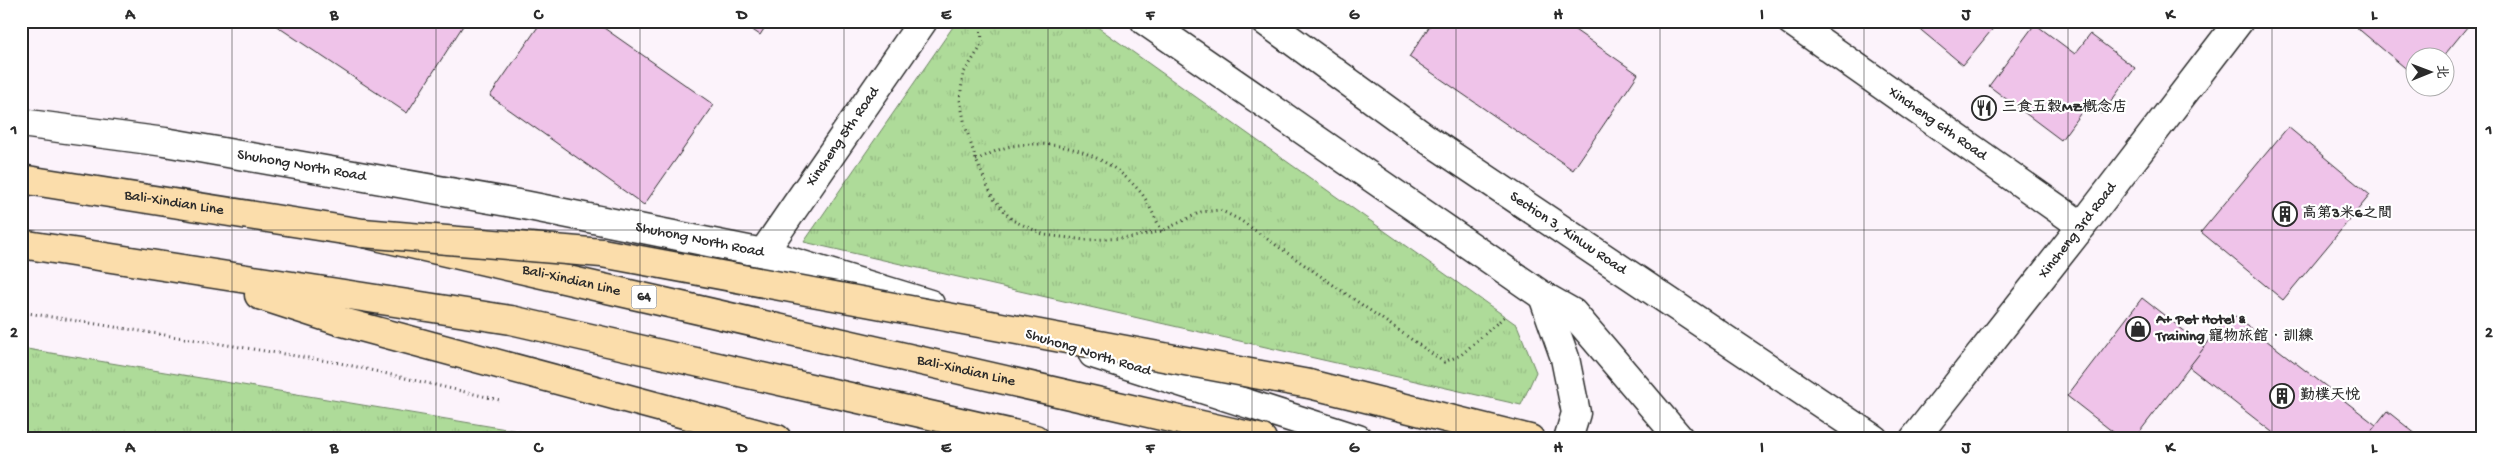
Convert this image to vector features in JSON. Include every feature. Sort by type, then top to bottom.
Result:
[{"type":"highway","name":"Bali-Xindian Line","points":[[21,179],[363,233],[1262,439]]},
{"type":"highway","points":[[363,233],[602,252],[1309,384],[1530,439]]},
{"type":"highway","points":[[21,244],[511,320],[1035,439]]},
{"type":"highway","points":[[186,271],[339,321],[777,439]]},
{"type":"street","name":"Xincheng 5th Road","points":[[763,253],[923,21]]},
{"type":"street","points":[[1145,21],[1543,296],[1573,313],[1680,439]]},
{"type":"street","name":"Section 3, Xinwu Road","points":[[1265,21],[1427,138],[1874,439]]},
{"type":"street","name":"Xincheng 6th Road","points":[[1791,21],[2082,226]]},
{"type":"street","name":"Xincheng 3rd Road","points":[[1914,439],[2082,226],[2239,21]]},
{"type":"street","name":"Shuhong North Road","points":[[21,123],[175,144],[524,205],[763,253],[1141,368],[1358,439]]},
{"type":"street","points":[[1543,296],[1564,358],[1576,413],[1568,439]]},
{"type":"path","points":[[981,21],[982,45],[963,74],[960,100],[965,125],[976,160],[993,198],[1012,220],[1045,235],[1086,240],[1129,238],[1162,231],[1201,212],[1220,210],[1240,220],[1444,362],[1461,355],[1504,316]]},
{"type":"path","points":[[976,160],[1010,146],[1048,143],[1086,152],[1119,171],[1142,195],[1162,231]]},
{"type":"path","points":[[21,312],[340,364],[505,401]]},
{"type":"path","points":[[1798,439],[1802,434]]},
{"type":"green space","points":[[957,21],[1089,21],[1517,325],[1536,372],[1521,405],[804,242]]},
{"type":"green space","points":[[21,348],[566,439],[21,439]]},
{"type":"building","points":[[269,21],[466,21],[407,113]]},
{"type":"building","points":[[542,21],[594,21],[714,105],[644,205],[490,96]]},
{"type":"building","points":[[739,21],[769,21],[760,35]]},
{"type":"building","points":[[1433,21],[1562,21],[1638,74],[1573,170],[1409,57]]},
{"type":"building","points":[[1910,21],[1999,21],[1963,65]]},
{"type":"building","points":[[2349,21],[2472,21],[2450,48],[2406,48],[2406,69]]},
{"type":"building","points":[[2035,24],[2075,54],[2090,34],[2135,68],[2102,114],[2088,103],[2061,140],[1989,86]]},
{"type":"building","name":"高第3米6之間","points":[[2288,127],[2370,195],[2283,300],[2201,232]]},
{"type":"building","points":[[2142,298],[2205,347],[2134,439],[2122,439],[2067,396]]},
{"type":"building","name":"勤樸天悅","points":[[2231,313],[2376,425],[2365,439],[2281,439],[2189,367]]},
{"type":"building","name":"勤樸天悅","points":[[2387,411],[2422,439],[2365,439]]},
{"type":"place","name":"三食五穀MZ概念店","points":[[1984,108]]},
{"type":"place","name":"高第3米6之間","points":[[2285,214]]},
{"type":"place","name":"A+ Pet Hotel & Training 寵物旅館．訓練","points":[[2138,329]]},
{"type":"place","name":"勤樸天悅","points":[[2282,396]]}]
